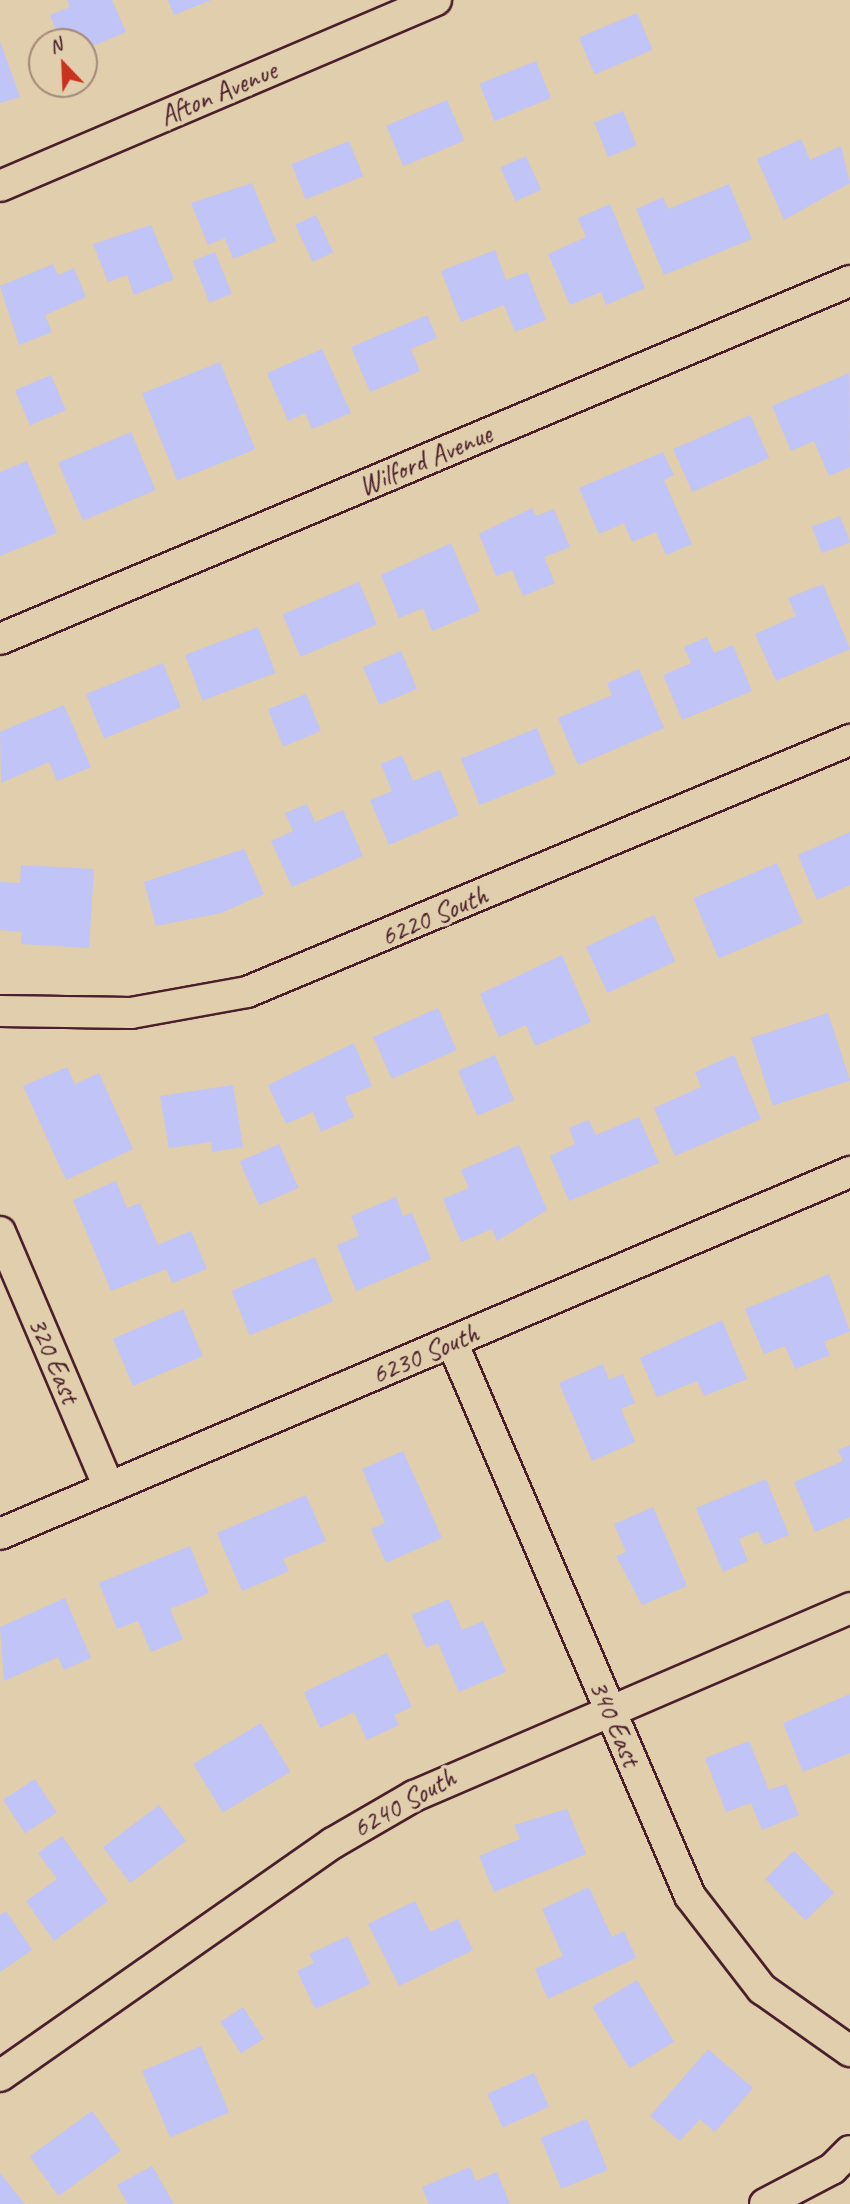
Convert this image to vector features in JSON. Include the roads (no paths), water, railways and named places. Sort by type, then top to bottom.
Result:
[{"type":"street","name":"Afton Avenue","points":[[0,186],[436,0]]},
{"type":"street","name":"Wilford Avenue","points":[[0,639],[850,281]]},
{"type":"street","name":"6220 South","points":[[0,1011],[131,1013],[247,992],[850,740]]},
{"type":"street","name":"6230 South","points":[[0,1534],[850,1172]]},
{"type":"street","name":"320 East","points":[[0,1232],[109,1487]]},
{"type":"street","name":"340 East","points":[[452,1342],[610,1712],[707,1926],[762,1989],[850,2051]]},
{"type":"street","name":"6240 South","points":[[0,2076],[333,1843],[469,1768],[610,1712],[850,1608]]},
{"type":"street","points":[[765,2204],[832,2169],[850,2151]]}]
